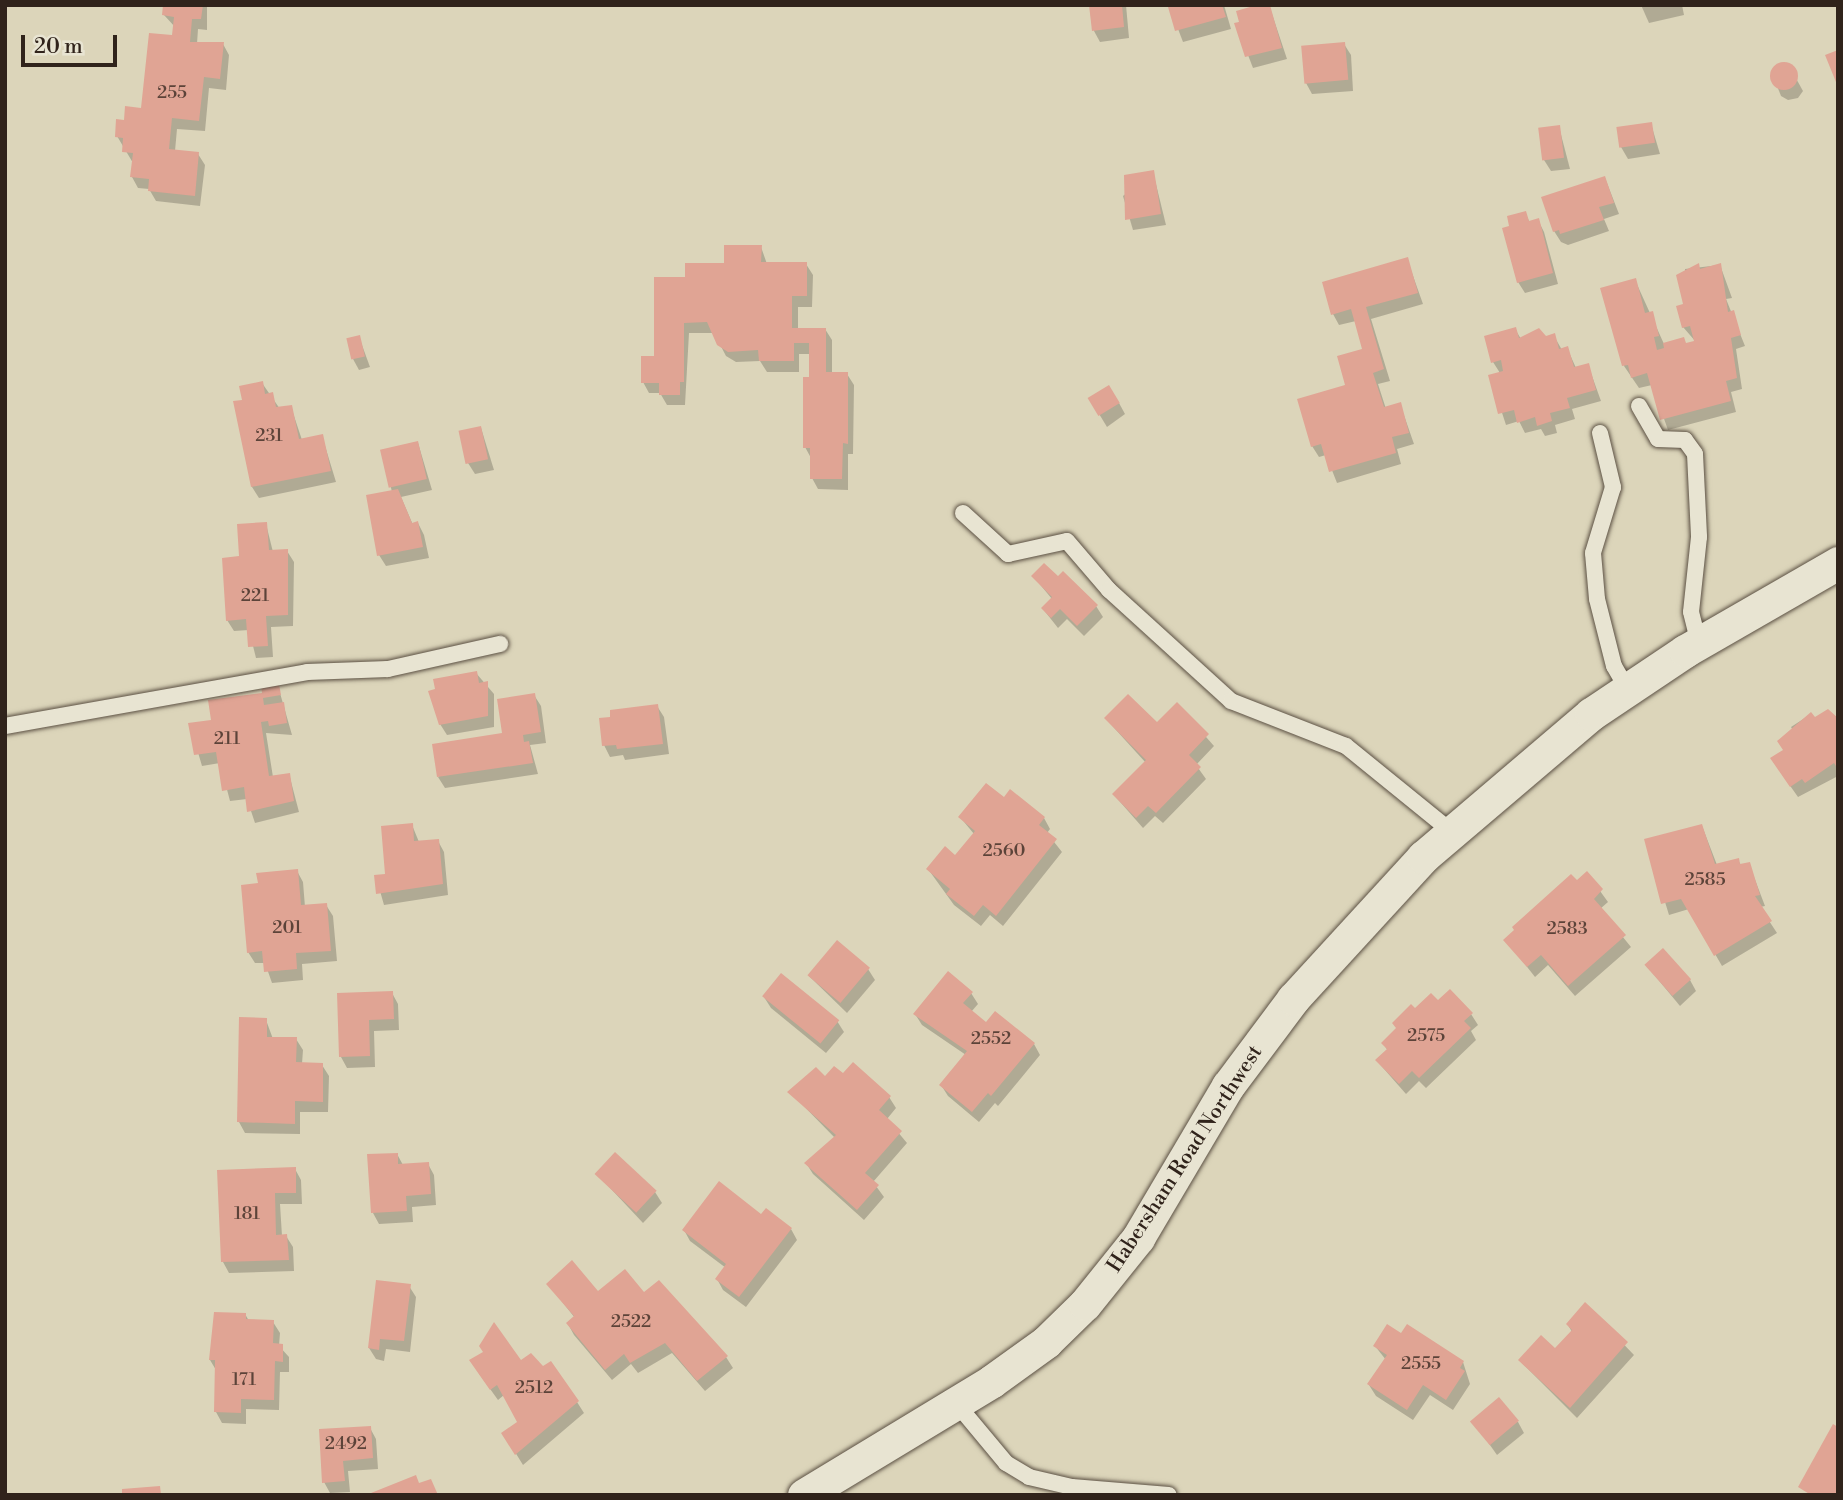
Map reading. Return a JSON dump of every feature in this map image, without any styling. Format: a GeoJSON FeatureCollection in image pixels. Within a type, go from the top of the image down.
{"type":"FeatureCollection","features":[{"type":"Feature","properties":{"kind":"street","name":"Habersham Road Northwest"},"geometry":{"type":"LineString","coordinates":[[804,1495],[956,1403],[1046,1342],[1085,1304],[1138,1238],[1228,1086],[1293,999],[1452,831],[1580,723],[1699,643],[1838,563]]}},
{"type":"Feature","properties":{"kind":"lane"},"geometry":{"type":"LineString","coordinates":[[1639,406],[1658,439],[1685,440],[1695,454],[1699,537],[1691,612],[1699,643]]}},
{"type":"Feature","properties":{"kind":"lane"},"geometry":{"type":"LineString","coordinates":[[1600,433],[1612,487],[1593,553],[1597,599],[1614,666],[1628,690]]}},
{"type":"Feature","properties":{"kind":"lane"},"geometry":{"type":"LineString","coordinates":[[963,513],[1008,554],[1067,541],[1109,590],[1231,701],[1346,746],[1452,831]]}},
{"type":"Feature","properties":{"kind":"lane"},"geometry":{"type":"LineString","coordinates":[[5,726],[307,672],[388,669],[500,644]]}},
{"type":"Feature","properties":{"kind":"lane"},"geometry":{"type":"LineString","coordinates":[[956,1403],[1006,1463],[1029,1477],[1072,1487],[1169,1495]]}},
{"type":"Feature","properties":{"kind":"building"},"geometry":{"type":"Polygon","coordinates":[[[163,5],[203,5],[201,19],[192,19],[190,42],[224,42],[220,79],[204,77],[199,121],[172,118],[169,149],[199,152],[195,196],[148,191],[149,179],[130,177],[133,153],[122,152],[123,138],[115,137],[116,119],[124,120],[125,106],[141,108],[149,33],[172,35],[174,17],[162,15],[163,5]]]}},
{"type":"Feature","properties":{"kind":"building"},"geometry":{"type":"Polygon","coordinates":[[[1089,5],[1122,5],[1124,27],[1092,31],[1089,5]]]}},
{"type":"Feature","properties":{"kind":"building"},"geometry":{"type":"Polygon","coordinates":[[[1222,5],[1226,17],[1175,31],[1168,7],[1222,5]]]}},
{"type":"Feature","properties":{"kind":"building"},"geometry":{"type":"Polygon","coordinates":[[[1257,5],[1270,5],[1282,48],[1245,57],[1234,23],[1239,22],[1236,11],[1257,5]]]}},
{"type":"Feature","properties":{"kind":"building"},"geometry":{"type":"Polygon","coordinates":[[[1345,42],[1348,80],[1304,84],[1301,46],[1345,42]]]}},
{"type":"Feature","properties":{"kind":"building"},"geometry":{"type":"Polygon","coordinates":[[[1838,50],[1838,87],[1825,55],[1838,50]]]}},
{"type":"Feature","properties":{"kind":"building"},"geometry":{"type":"Polygon","coordinates":[[[1784,62],[1794,66],[1798,76],[1794,86],[1784,90],[1774,86],[1770,76],[1774,66],[1784,62]]]}},
{"type":"Feature","properties":{"kind":"building"},"geometry":{"type":"Polygon","coordinates":[[[1652,122],[1655,143],[1619,148],[1616,127],[1652,122]]]}},
{"type":"Feature","properties":{"kind":"building"},"geometry":{"type":"Polygon","coordinates":[[[1560,125],[1564,158],[1542,160],[1538,128],[1560,125]]]}},
{"type":"Feature","properties":{"kind":"building"},"geometry":{"type":"Polygon","coordinates":[[[1154,170],[1161,214],[1125,220],[1124,175],[1154,170]]]}},
{"type":"Feature","properties":{"kind":"building"},"geometry":{"type":"Polygon","coordinates":[[[1605,176],[1614,203],[1599,207],[1604,220],[1560,234],[1559,230],[1553,232],[1541,197],[1605,176]]]}},
{"type":"Feature","properties":{"kind":"building"},"geometry":{"type":"Polygon","coordinates":[[[1526,211],[1529,221],[1539,218],[1553,273],[1517,283],[1502,228],[1509,226],[1507,216],[1526,211]]]}},
{"type":"Feature","properties":{"kind":"building"},"geometry":{"type":"Polygon","coordinates":[[[724,245],[762,245],[761,262],[807,262],[807,296],[792,296],[792,328],[826,328],[826,372],[848,372],[848,444],[843,443],[842,479],[810,479],[810,448],[803,448],[803,377],[809,377],[809,343],[794,343],[794,361],[759,361],[758,350],[728,352],[717,345],[707,322],[684,323],[684,382],[680,382],[680,395],[659,395],[659,383],[641,383],[641,356],[654,356],[654,277],[685,277],[685,263],[724,263],[724,245]]]}},
{"type":"Feature","properties":{"kind":"building"},"geometry":{"type":"Polygon","coordinates":[[[1408,257],[1418,293],[1366,307],[1384,369],[1373,373],[1384,407],[1401,402],[1409,433],[1392,437],[1396,453],[1329,472],[1321,444],[1311,447],[1297,399],[1345,385],[1337,356],[1362,349],[1351,309],[1331,315],[1322,282],[1408,257]]]}},
{"type":"Feature","properties":{"kind":"building"},"geometry":{"type":"Polygon","coordinates":[[[1699,263],[1700,269],[1721,263],[1728,312],[1734,310],[1741,335],[1731,338],[1737,378],[1726,381],[1731,401],[1660,420],[1647,373],[1631,378],[1628,365],[1622,366],[1600,288],[1636,278],[1645,313],[1653,311],[1659,336],[1654,337],[1657,350],[1664,348],[1663,343],[1684,337],[1686,343],[1694,341],[1690,326],[1682,328],[1676,306],[1683,304],[1676,275],[1699,263]]]}},
{"type":"Feature","properties":{"kind":"building"},"geometry":{"type":"Polygon","coordinates":[[[1516,327],[1519,338],[1539,328],[1546,336],[1555,333],[1559,349],[1568,346],[1574,367],[1589,363],[1596,390],[1567,398],[1570,408],[1550,413],[1552,421],[1537,426],[1535,417],[1517,423],[1514,410],[1498,414],[1488,375],[1503,371],[1501,360],[1491,363],[1484,336],[1516,327]]]}},
{"type":"Feature","properties":{"kind":"building"},"geometry":{"type":"Polygon","coordinates":[[[360,335],[365,356],[351,360],[346,338],[360,335]]]}},
{"type":"Feature","properties":{"kind":"building"},"geometry":{"type":"Polygon","coordinates":[[[263,381],[265,394],[273,392],[276,407],[292,405],[299,439],[323,434],[331,471],[251,487],[233,401],[242,400],[239,386],[263,381]]]}},
{"type":"Feature","properties":{"kind":"building"},"geometry":{"type":"Polygon","coordinates":[[[1109,385],[1120,403],[1098,416],[1088,398],[1109,385]]]}},
{"type":"Feature","properties":{"kind":"building"},"geometry":{"type":"Polygon","coordinates":[[[481,426],[488,459],[466,464],[459,431],[481,426]]]}},
{"type":"Feature","properties":{"kind":"building"},"geometry":{"type":"Polygon","coordinates":[[[418,441],[427,479],[389,488],[380,450],[418,441]]]}},
{"type":"Feature","properties":{"kind":"building"},"geometry":{"type":"Polygon","coordinates":[[[398,489],[412,523],[418,521],[423,547],[377,556],[366,495],[398,489]]]}},
{"type":"Feature","properties":{"kind":"building"},"geometry":{"type":"Polygon","coordinates":[[[267,522],[269,550],[288,549],[288,615],[266,616],[268,646],[248,647],[246,619],[226,621],[222,558],[239,556],[237,524],[267,522]]]}},
{"type":"Feature","properties":{"kind":"building"},"geometry":{"type":"Polygon","coordinates":[[[1044,563],[1058,576],[1063,571],[1098,605],[1077,626],[1060,609],[1051,618],[1041,608],[1052,597],[1031,576],[1044,563]]]}},
{"type":"Feature","properties":{"kind":"building"},"geometry":{"type":"Polygon","coordinates":[[[477,671],[479,683],[488,681],[488,716],[439,725],[428,691],[435,689],[433,679],[477,671]]]}},
{"type":"Feature","properties":{"kind":"building"},"geometry":{"type":"Polygon","coordinates":[[[279,684],[281,695],[263,698],[264,705],[284,702],[287,723],[269,726],[268,721],[261,722],[269,776],[290,773],[294,801],[247,812],[244,787],[222,791],[216,752],[194,755],[188,723],[211,720],[208,700],[262,693],[261,686],[279,684]]]}},
{"type":"Feature","properties":{"kind":"building"},"geometry":{"type":"Polygon","coordinates":[[[535,693],[541,732],[523,735],[524,742],[529,741],[533,763],[437,777],[432,744],[502,733],[497,699],[535,693]]]}},
{"type":"Feature","properties":{"kind":"building"},"geometry":{"type":"Polygon","coordinates":[[[1128,694],[1157,722],[1177,702],[1209,734],[1189,755],[1201,767],[1156,813],[1148,806],[1136,818],[1112,794],[1146,760],[1104,718],[1128,694]]]}},
{"type":"Feature","properties":{"kind":"building"},"geometry":{"type":"Polygon","coordinates":[[[658,704],[663,744],[617,749],[616,745],[602,746],[599,718],[610,717],[610,710],[658,704]]]}},
{"type":"Feature","properties":{"kind":"building"},"geometry":{"type":"Polygon","coordinates":[[[1828,709],[1838,718],[1838,769],[1834,763],[1805,783],[1802,779],[1790,787],[1770,758],[1783,750],[1777,741],[1811,712],[1815,717],[1828,709]]]}},
{"type":"Feature","properties":{"kind":"building"},"geometry":{"type":"Polygon","coordinates":[[[986,783],[1004,797],[1010,789],[1045,817],[1039,825],[1057,839],[996,916],[983,905],[974,916],[946,894],[950,889],[926,869],[945,846],[955,855],[975,831],[958,817],[986,783]]]}},
{"type":"Feature","properties":{"kind":"building"},"geometry":{"type":"Polygon","coordinates":[[[413,823],[414,841],[439,839],[443,884],[376,894],[374,875],[385,874],[381,826],[413,823]]]}},
{"type":"Feature","properties":{"kind":"building"},"geometry":{"type":"Polygon","coordinates":[[[1702,824],[1715,864],[1739,858],[1740,864],[1750,862],[1760,895],[1755,896],[1772,921],[1714,956],[1681,899],[1661,904],[1644,839],[1702,824]]]}},
{"type":"Feature","properties":{"kind":"building"},"geometry":{"type":"Polygon","coordinates":[[[298,869],[301,905],[327,903],[331,951],[296,953],[297,969],[264,972],[262,951],[247,953],[241,885],[258,883],[256,873],[298,869]]]}},
{"type":"Feature","properties":{"kind":"building"},"geometry":{"type":"Polygon","coordinates":[[[1587,871],[1603,889],[1594,899],[1626,935],[1568,986],[1541,955],[1527,967],[1503,940],[1514,930],[1512,927],[1571,874],[1577,880],[1587,871]]]}},
{"type":"Feature","properties":{"kind":"building"},"geometry":{"type":"Polygon","coordinates":[[[837,940],[870,968],[840,1003],[807,975],[837,940]]]}},
{"type":"Feature","properties":{"kind":"building"},"geometry":{"type":"Polygon","coordinates":[[[1663,948],[1691,979],[1673,996],[1644,965],[1663,948]]]}},
{"type":"Feature","properties":{"kind":"building"},"geometry":{"type":"Polygon","coordinates":[[[948,971],[973,992],[963,1003],[986,1022],[995,1011],[1035,1043],[991,1096],[988,1093],[972,1112],[939,1085],[967,1051],[913,1014],[948,971]]]}},
{"type":"Feature","properties":{"kind":"building"},"geometry":{"type":"Polygon","coordinates":[[[781,973],[839,1020],[820,1044],[762,996],[781,973]]]}},
{"type":"Feature","properties":{"kind":"building"},"geometry":{"type":"Polygon","coordinates":[[[1450,989],[1473,1013],[1464,1021],[1471,1028],[1419,1078],[1412,1071],[1399,1084],[1375,1060],[1387,1049],[1381,1043],[1396,1028],[1392,1023],[1411,1004],[1415,1008],[1431,993],[1438,1000],[1450,989]]]}},
{"type":"Feature","properties":{"kind":"building"},"geometry":{"type":"Polygon","coordinates":[[[393,991],[394,1019],[369,1020],[370,1056],[339,1057],[337,993],[393,991]]]}},
{"type":"Feature","properties":{"kind":"building"},"geometry":{"type":"Polygon","coordinates":[[[239,1017],[267,1018],[267,1037],[297,1037],[296,1062],[323,1063],[323,1102],[295,1101],[295,1124],[237,1122],[239,1017]]]}},
{"type":"Feature","properties":{"kind":"building"},"geometry":{"type":"Polygon","coordinates":[[[853,1062],[891,1096],[879,1110],[902,1131],[865,1173],[879,1185],[857,1210],[804,1163],[836,1135],[787,1092],[816,1067],[825,1076],[834,1066],[843,1073],[853,1062]]]}},
{"type":"Feature","properties":{"kind":"building"},"geometry":{"type":"Polygon","coordinates":[[[615,1152],[657,1191],[636,1213],[595,1174],[615,1152]]]}},
{"type":"Feature","properties":{"kind":"building"},"geometry":{"type":"Polygon","coordinates":[[[398,1153],[398,1164],[429,1162],[431,1194],[406,1196],[407,1211],[371,1213],[367,1154],[398,1153]]]}},
{"type":"Feature","properties":{"kind":"building"},"geometry":{"type":"Polygon","coordinates":[[[296,1167],[296,1193],[275,1193],[276,1235],[287,1234],[289,1260],[221,1262],[217,1170],[296,1167]]]}},
{"type":"Feature","properties":{"kind":"building"},"geometry":{"type":"Polygon","coordinates":[[[719,1181],[761,1214],[766,1208],[792,1228],[739,1297],[715,1279],[726,1264],[682,1230],[719,1181]]]}},
{"type":"Feature","properties":{"kind":"building"},"geometry":{"type":"Polygon","coordinates":[[[572,1260],[598,1291],[625,1269],[644,1292],[659,1280],[728,1356],[697,1381],[665,1343],[630,1363],[624,1354],[605,1370],[566,1323],[574,1316],[546,1284],[572,1260]]]}},
{"type":"Feature","properties":{"kind":"building"},"geometry":{"type":"Polygon","coordinates":[[[376,1280],[411,1284],[404,1341],[380,1339],[379,1350],[368,1348],[376,1280]]]}},
{"type":"Feature","properties":{"kind":"building"},"geometry":{"type":"Polygon","coordinates":[[[1585,1302],[1628,1342],[1570,1408],[1518,1360],[1541,1335],[1555,1348],[1572,1330],[1566,1324],[1585,1302]]]}},
{"type":"Feature","properties":{"kind":"building"},"geometry":{"type":"Polygon","coordinates":[[[214,1312],[246,1313],[246,1319],[274,1320],[273,1343],[283,1344],[283,1362],[275,1361],[274,1400],[241,1399],[241,1413],[214,1412],[215,1360],[209,1360],[214,1312]]]}},
{"type":"Feature","properties":{"kind":"building"},"geometry":{"type":"Polygon","coordinates":[[[494,1322],[521,1360],[531,1353],[543,1366],[551,1361],[579,1401],[515,1455],[501,1433],[517,1422],[497,1385],[490,1390],[469,1360],[483,1352],[479,1346],[494,1322]]]}},
{"type":"Feature","properties":{"kind":"building"},"geometry":{"type":"Polygon","coordinates":[[[1387,1324],[1401,1333],[1407,1324],[1464,1361],[1460,1368],[1465,1371],[1446,1400],[1423,1385],[1407,1410],[1367,1384],[1387,1355],[1373,1346],[1387,1324]]]}},
{"type":"Feature","properties":{"kind":"building"},"geometry":{"type":"Polygon","coordinates":[[[1499,1397],[1519,1421],[1490,1445],[1470,1421],[1499,1397]]]}},
{"type":"Feature","properties":{"kind":"building"},"geometry":{"type":"Polygon","coordinates":[[[1833,1424],[1838,1427],[1838,1495],[1811,1495],[1798,1487],[1833,1424]]]}},
{"type":"Feature","properties":{"kind":"building"},"geometry":{"type":"Polygon","coordinates":[[[371,1426],[373,1458],[343,1461],[345,1481],[322,1483],[319,1429],[371,1426]]]}},
{"type":"Feature","properties":{"kind":"building"},"geometry":{"type":"Polygon","coordinates":[[[416,1475],[419,1483],[431,1479],[438,1495],[366,1495],[416,1475]]]}},
{"type":"Feature","properties":{"kind":"building"},"geometry":{"type":"Polygon","coordinates":[[[160,1486],[161,1495],[122,1495],[122,1489],[160,1486]]]}}]}
